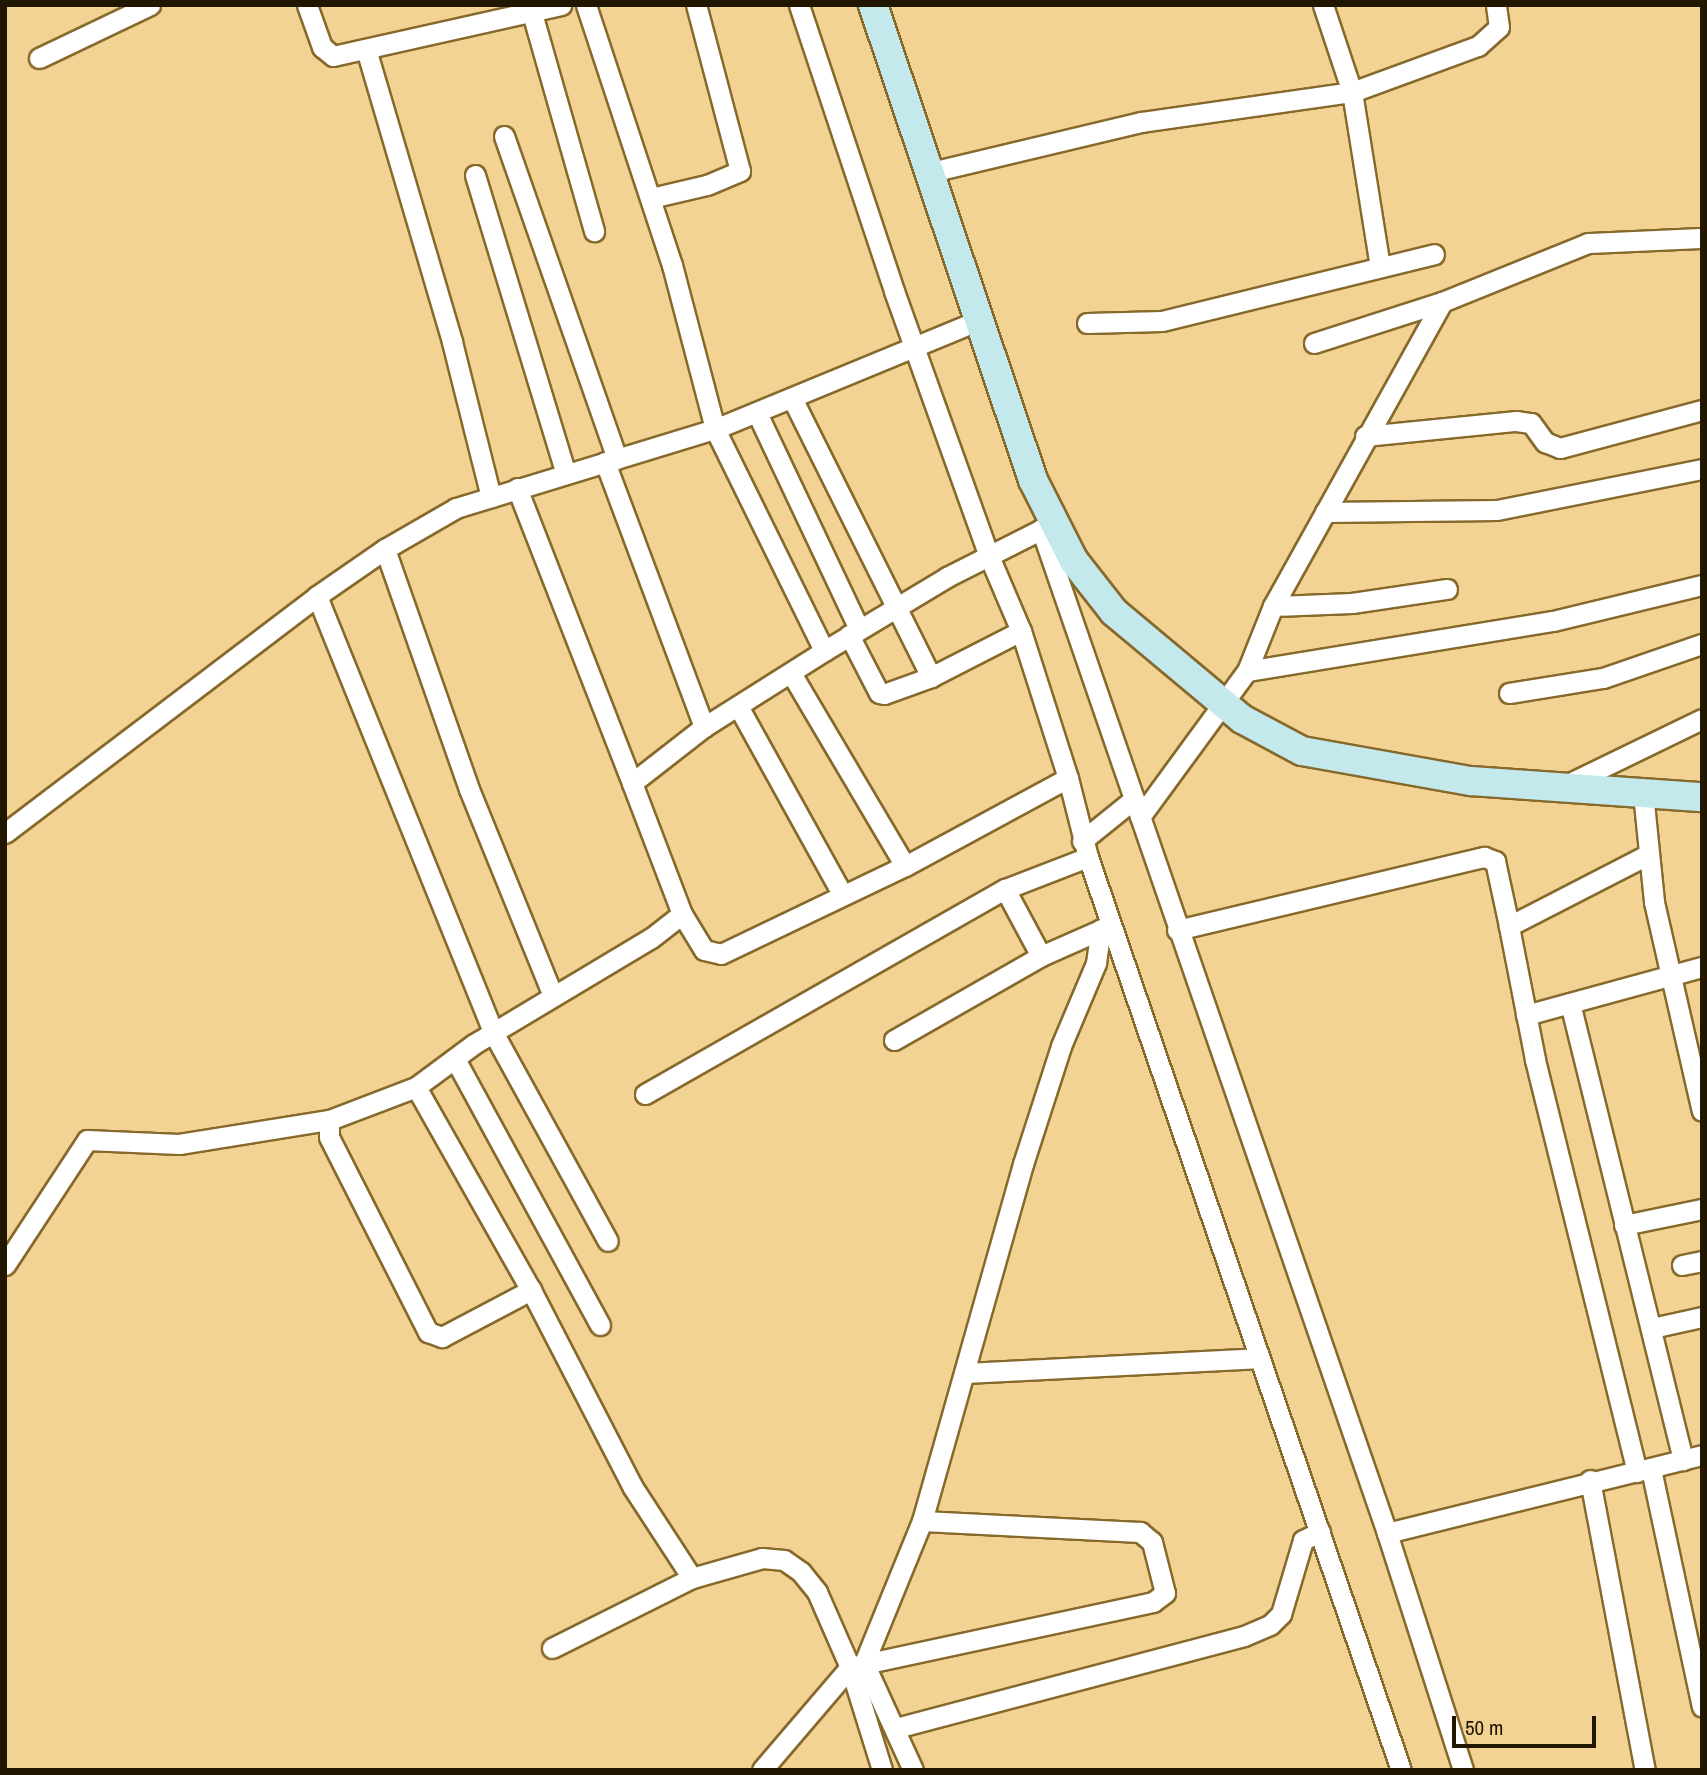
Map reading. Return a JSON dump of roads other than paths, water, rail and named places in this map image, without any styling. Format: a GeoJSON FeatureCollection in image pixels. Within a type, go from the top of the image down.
{"type":"FeatureCollection","features":[{"type":"Feature","properties":{"kind":"main road"},"geometry":{"type":"LineString","coordinates":[[873,5],[931,172],[977,321],[1047,526],[1100,597],[1242,719],[1302,751],[1471,781],[1702,797]]}},
{"type":"Feature","properties":{"kind":"street"},"geometry":{"type":"LineString","coordinates":[[39,58],[150,5]]}},
{"type":"Feature","properties":{"kind":"street"},"geometry":{"type":"LineString","coordinates":[[307,5],[328,54],[341,56],[561,5]]}},
{"type":"Feature","properties":{"kind":"street"},"geometry":{"type":"LineString","coordinates":[[586,5],[651,198],[715,429],[824,650]]}},
{"type":"Feature","properties":{"kind":"street"},"geometry":{"type":"LineString","coordinates":[[651,198],[707,185],[740,170],[696,5]]}},
{"type":"Feature","properties":{"kind":"street"},"geometry":{"type":"LineString","coordinates":[[799,5],[989,556],[1021,631],[1068,778],[1105,928],[1320,1532],[1401,1770]]}},
{"type":"Feature","properties":{"kind":"street"},"geometry":{"type":"LineString","coordinates":[[1323,5],[1352,92],[1380,266]]}},
{"type":"Feature","properties":{"kind":"street"},"geometry":{"type":"LineString","coordinates":[[931,172],[1141,122],[1352,92],[1478,46],[1499,27],[1496,5]]}},
{"type":"Feature","properties":{"kind":"street"},"geometry":{"type":"LineString","coordinates":[[532,13],[594,231]]}},
{"type":"Feature","properties":{"kind":"street"},"geometry":{"type":"LineString","coordinates":[[366,49],[448,329],[491,497]]}},
{"type":"Feature","properties":{"kind":"street"},"geometry":{"type":"LineString","coordinates":[[503,136],[704,727]]}},
{"type":"Feature","properties":{"kind":"street"},"geometry":{"type":"LineString","coordinates":[[475,174],[565,472]]}},
{"type":"Feature","properties":{"kind":"street"},"geometry":{"type":"LineString","coordinates":[[1314,343],[1442,302],[1588,243],[1702,238]]}},
{"type":"Feature","properties":{"kind":"street"},"geometry":{"type":"LineString","coordinates":[[1087,323],[1162,321],[1249,303],[1380,266],[1434,254]]}},
{"type":"Feature","properties":{"kind":"street"},"geometry":{"type":"LineString","coordinates":[[645,1094],[1005,889],[1085,849],[1137,808],[1247,671],[1273,606],[1365,436],[1442,302]]}},
{"type":"Feature","properties":{"kind":"street"},"geometry":{"type":"LineString","coordinates":[[5,833],[317,596],[432,519],[565,472],[715,429],[977,321]]}},
{"type":"Feature","properties":{"kind":"street"},"geometry":{"type":"LineString","coordinates":[[792,398],[932,677]]}},
{"type":"Feature","properties":{"kind":"street"},"geometry":{"type":"LineString","coordinates":[[1365,436],[1516,421],[1531,423],[1545,442],[1560,448],[1702,410]]}},
{"type":"Feature","properties":{"kind":"street"},"geometry":{"type":"LineString","coordinates":[[757,413],[879,693],[932,677],[1021,631]]}},
{"type":"Feature","properties":{"kind":"street"},"geometry":{"type":"LineString","coordinates":[[1325,512],[1497,510],[1702,469]]}},
{"type":"Feature","properties":{"kind":"street"},"geometry":{"type":"LineString","coordinates":[[517,488],[682,914],[704,950],[722,954],[905,866],[1068,778]]}},
{"type":"Feature","properties":{"kind":"street"},"geometry":{"type":"LineString","coordinates":[[632,783],[704,727],[824,650],[897,607],[1047,526],[1177,930],[1328,1354],[1463,1770]]}},
{"type":"Feature","properties":{"kind":"street"},"geometry":{"type":"LineString","coordinates":[[385,549],[469,789],[553,996]]}},
{"type":"Feature","properties":{"kind":"street"},"geometry":{"type":"LineString","coordinates":[[1247,671],[1553,621],[1702,585]]}},
{"type":"Feature","properties":{"kind":"street"},"geometry":{"type":"LineString","coordinates":[[1273,606],[1352,603],[1447,589]]}},
{"type":"Feature","properties":{"kind":"street"},"geometry":{"type":"LineString","coordinates":[[317,596],[494,1034],[608,1241]]}},
{"type":"Feature","properties":{"kind":"street"},"geometry":{"type":"LineString","coordinates":[[1509,692],[1603,678],[1702,644]]}},
{"type":"Feature","properties":{"kind":"street"},"geometry":{"type":"LineString","coordinates":[[790,673],[905,866]]}},
{"type":"Feature","properties":{"kind":"street"},"geometry":{"type":"LineString","coordinates":[[738,706],[842,894]]}},
{"type":"Feature","properties":{"kind":"street"},"geometry":{"type":"LineString","coordinates":[[1562,787],[1702,719]]}},
{"type":"Feature","properties":{"kind":"street"},"geometry":{"type":"LineString","coordinates":[[1643,793],[1647,855],[1670,976],[1695,1058],[1702,1111]]}},
{"type":"Feature","properties":{"kind":"street"},"geometry":{"type":"LineString","coordinates":[[1509,926],[1647,855]]}},
{"type":"Feature","properties":{"kind":"street"},"geometry":{"type":"LineString","coordinates":[[1177,930],[1485,857],[1495,861],[1526,1015],[1644,1470],[1702,1707]]}},
{"type":"Feature","properties":{"kind":"street"},"geometry":{"type":"LineString","coordinates":[[1005,889],[1041,956]]}},
{"type":"Feature","properties":{"kind":"street"},"geometry":{"type":"LineString","coordinates":[[5,1265],[87,1140],[179,1144],[329,1121],[416,1087],[553,996],[651,938],[682,914]]}},
{"type":"Feature","properties":{"kind":"street"},"geometry":{"type":"LineString","coordinates":[[894,1040],[1041,956],[1105,928]]}},
{"type":"Feature","properties":{"kind":"street"},"geometry":{"type":"LineString","coordinates":[[762,1770],[857,1665],[922,1521],[1023,1164],[1061,1046],[1096,963],[1105,928]]}},
{"type":"Feature","properties":{"kind":"street"},"geometry":{"type":"LineString","coordinates":[[1526,1015],[1702,967]]}},
{"type":"Feature","properties":{"kind":"street"},"geometry":{"type":"LineString","coordinates":[[1387,1533],[1590,1480],[1644,1470],[1692,1457],[1652,1328],[1624,1225],[1570,1003]]}},
{"type":"Feature","properties":{"kind":"street"},"geometry":{"type":"LineString","coordinates":[[455,1059],[600,1325]]}},
{"type":"Feature","properties":{"kind":"street"},"geometry":{"type":"LineString","coordinates":[[416,1087],[531,1290],[632,1486],[692,1578]]}},
{"type":"Feature","properties":{"kind":"street"},"geometry":{"type":"LineString","coordinates":[[329,1121],[331,1147],[432,1337],[442,1337],[531,1290]]}},
{"type":"Feature","properties":{"kind":"street"},"geometry":{"type":"LineString","coordinates":[[1624,1225],[1702,1209]]}},
{"type":"Feature","properties":{"kind":"street"},"geometry":{"type":"LineString","coordinates":[[1682,1265],[1702,1261]]}},
{"type":"Feature","properties":{"kind":"street"},"geometry":{"type":"LineString","coordinates":[[1652,1328],[1702,1317]]}},
{"type":"Feature","properties":{"kind":"street"},"geometry":{"type":"LineString","coordinates":[[965,1373],[1258,1357]]}},
{"type":"Feature","properties":{"kind":"street"},"geometry":{"type":"LineString","coordinates":[[1590,1480],[1645,1770]]}},
{"type":"Feature","properties":{"kind":"street"},"geometry":{"type":"LineString","coordinates":[[857,1665],[1153,1602],[1165,1593],[1152,1542],[1140,1532],[922,1521]]}},
{"type":"Feature","properties":{"kind":"street"},"geometry":{"type":"LineString","coordinates":[[896,1728],[1244,1636],[1270,1625],[1281,1614],[1303,1540],[1320,1532]]}},
{"type":"Feature","properties":{"kind":"street"},"geometry":{"type":"LineString","coordinates":[[552,1648],[692,1578],[762,1558],[784,1560],[801,1572],[817,1592],[896,1728],[913,1770]]}},
{"type":"Feature","properties":{"kind":"street"},"geometry":{"type":"LineString","coordinates":[[857,1665],[882,1770]]}}]}
